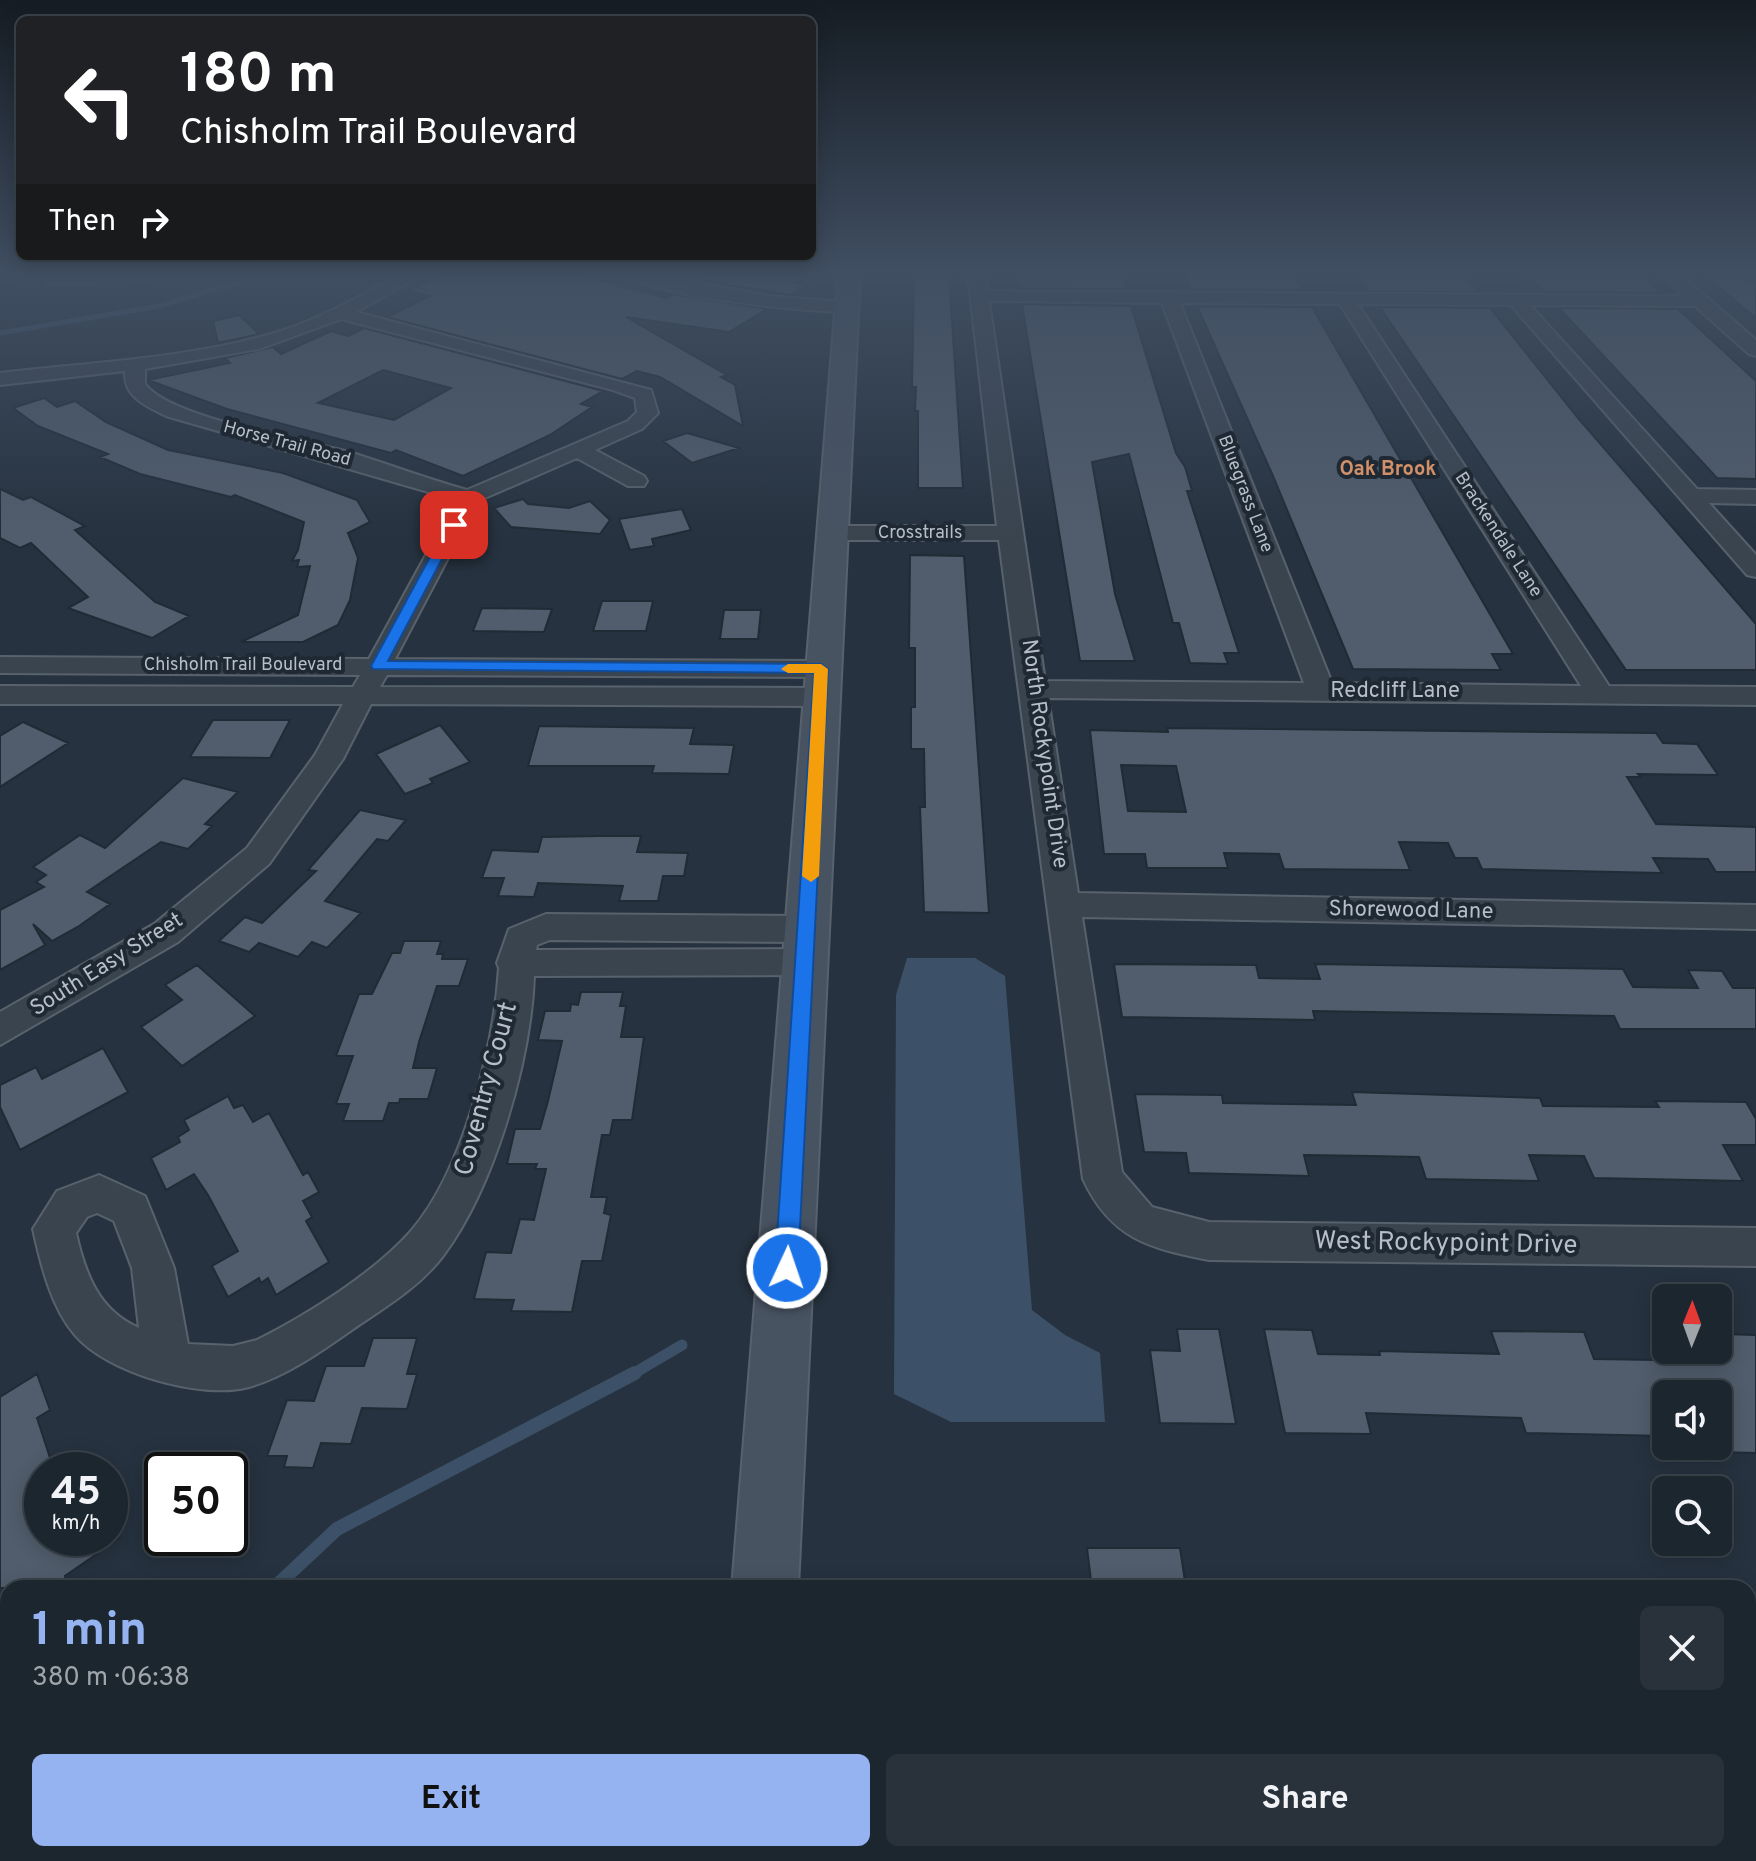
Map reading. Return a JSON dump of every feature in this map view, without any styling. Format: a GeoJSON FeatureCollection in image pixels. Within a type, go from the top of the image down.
{"type":"FeatureCollection","features":[{"type":"Feature","properties":{"kind":"main road"},"geometry":{"type":"LineString","coordinates":[[766,1580],[807,945],[820,683],[843,362]]}},
{"type":"Feature","properties":{"kind":"street"},"geometry":{"type":"LineString","coordinates":[[0,379],[137,362]]}},
{"type":"Feature","properties":{"kind":"street","name":"Horse Trail Road"},"geometry":{"type":"LineString","coordinates":[[137,362],[134,379],[139,391],[153,402],[246,434],[340,457],[469,497]]}},
{"type":"Feature","properties":{"kind":"street"},"geometry":{"type":"LineString","coordinates":[[469,497],[635,425],[648,413],[644,394],[523,362]]}},
{"type":"Feature","properties":{"kind":"street","name":"North Rockypoint Drive"},"geometry":{"type":"LineString","coordinates":[[988,362],[1066,905],[1093,1130],[1103,1179],[1138,1221]]}},
{"type":"Feature","properties":{"kind":"street","name":"Bluegrass Lane"},"geometry":{"type":"LineString","coordinates":[[1194,362],[1321,691]]}},
{"type":"Feature","properties":{"kind":"street","name":"Brackendale Lane"},"geometry":{"type":"LineString","coordinates":[[1386,362],[1599,692]]}},
{"type":"Feature","properties":{"kind":"street"},"geometry":{"type":"LineString","coordinates":[[1572,362],[1756,570]]}},
{"type":"Feature","properties":{"kind":"street"},"geometry":{"type":"LineString","coordinates":[[579,450],[636,481]]}},
{"type":"Feature","properties":{"kind":"street"},"geometry":{"type":"LineString","coordinates":[[1693,496],[1756,497]]}},
{"type":"Feature","properties":{"kind":"street","name":"South Easy Street"},"geometry":{"type":"LineString","coordinates":[[0,1030],[166,933],[258,856],[328,759],[469,497]]}},
{"type":"Feature","properties":{"kind":"street","name":"Crosstrails"},"geometry":{"type":"LineString","coordinates":[[831,521],[1009,522]]}},
{"type":"Feature","properties":{"kind":"street","name":"Chisholm Trail Boulevard"},"geometry":{"type":"LineString","coordinates":[[0,665],[378,666],[820,683]]}},
{"type":"Feature","properties":{"kind":"street","name":"Chisholm Trail Boulevard"},"geometry":{"type":"LineString","coordinates":[[0,695],[362,696],[820,683]]}},
{"type":"Feature","properties":{"kind":"street","name":"Redcliff Lane"},"geometry":{"type":"LineString","coordinates":[[1035,689],[1599,692],[1756,696]]}},
{"type":"Feature","properties":{"kind":"street","name":"Shorewood Lane"},"geometry":{"type":"LineString","coordinates":[[1066,905],[1756,917]]}},
{"type":"Feature","properties":{"kind":"street","name":"Coventry Court"},"geometry":{"type":"LineString","coordinates":[[171,1362],[204,1372],[257,1364],[310,1333],[408,1264],[440,1225],[467,1177],[513,1012],[514,963],[807,945]]}},
{"type":"Feature","properties":{"kind":"street","name":"West Rockypoint Drive"},"geometry":{"type":"LineString","coordinates":[[1138,1221],[1170,1233],[1209,1241],[1756,1247]]}},
{"type":"Feature","properties":{"kind":"water"},"geometry":{"type":"Polygon","coordinates":[[[907,958],[975,958],[1005,976],[1032,1310],[1065,1335],[1100,1353],[1105,1422],[951,1422],[894,1394],[896,995],[907,958]]]}},
{"type":"Feature","properties":{"kind":"building"},"geometry":{"type":"Polygon","coordinates":[[[492,362],[603,391],[581,404],[592,407],[550,435],[463,476],[396,450],[391,453],[227,409],[148,380],[230,363],[492,362]],[[383,370],[318,403],[394,420],[451,388],[383,370]]]}},
{"type":"Feature","properties":{"kind":"building"},"geometry":{"type":"Polygon","coordinates":[[[557,362],[704,362],[727,375],[721,377],[735,385],[743,426],[660,377],[637,371],[622,379],[557,362]]]}},
{"type":"Feature","properties":{"kind":"building"},"geometry":{"type":"Polygon","coordinates":[[[912,362],[955,362],[963,488],[918,488],[918,411],[915,411],[916,387],[912,387],[912,362]]]}},
{"type":"Feature","properties":{"kind":"building"},"geometry":{"type":"Polygon","coordinates":[[[1031,362],[1148,362],[1176,453],[1185,467],[1192,491],[1187,491],[1239,653],[1224,653],[1228,664],[1190,663],[1179,623],[1173,623],[1129,454],[1092,462],[1115,594],[1135,661],[1080,661],[1031,362]]]}},
{"type":"Feature","properties":{"kind":"building"},"geometry":{"type":"Polygon","coordinates":[[[1222,362],[1344,362],[1513,654],[1492,654],[1501,670],[1353,669],[1222,362]]]}},
{"type":"Feature","properties":{"kind":"building"},"geometry":{"type":"Polygon","coordinates":[[[1417,362],[1533,362],[1756,624],[1756,670],[1626,670],[1417,362]]]}},
{"type":"Feature","properties":{"kind":"building"},"geometry":{"type":"Polygon","coordinates":[[[1609,362],[1735,362],[1756,381],[1756,479],[1717,478],[1609,362]]]}},
{"type":"Feature","properties":{"kind":"building"},"geometry":{"type":"Polygon","coordinates":[[[44,398],[57,407],[75,401],[106,422],[168,450],[283,473],[357,500],[370,522],[348,533],[358,558],[350,600],[338,625],[303,642],[241,642],[298,615],[310,566],[297,567],[299,560],[292,561],[298,550],[304,522],[235,495],[231,497],[140,474],[100,457],[108,454],[38,426],[13,408],[44,398]]]}},
{"type":"Feature","properties":{"kind":"building"},"geometry":{"type":"Polygon","coordinates":[[[687,433],[739,448],[692,463],[663,441],[687,433]]]}},
{"type":"Feature","properties":{"kind":"building"},"geometry":{"type":"Polygon","coordinates":[[[0,489],[23,500],[31,497],[85,526],[75,530],[155,602],[189,616],[152,638],[68,608],[88,597],[31,543],[20,548],[0,538],[0,489]]]}},
{"type":"Feature","properties":{"kind":"building"},"geometry":{"type":"Polygon","coordinates":[[[523,499],[528,504],[569,508],[590,501],[610,520],[600,534],[511,527],[494,508],[523,499]]]}},
{"type":"Feature","properties":{"kind":"building"},"geometry":{"type":"Polygon","coordinates":[[[682,509],[691,530],[652,539],[654,546],[630,550],[619,519],[682,509]]]}},
{"type":"Feature","properties":{"kind":"building"},"geometry":{"type":"Polygon","coordinates":[[[910,555],[964,556],[989,913],[924,912],[920,807],[925,807],[924,749],[911,749],[915,648],[909,648],[910,555]]]}},
{"type":"Feature","properties":{"kind":"building"},"geometry":{"type":"Polygon","coordinates":[[[602,601],[653,601],[646,631],[593,631],[602,601]]]}},
{"type":"Feature","properties":{"kind":"building"},"geometry":{"type":"Polygon","coordinates":[[[482,608],[552,609],[544,632],[473,631],[482,608]]]}},
{"type":"Feature","properties":{"kind":"building"},"geometry":{"type":"Polygon","coordinates":[[[724,610],[761,610],[758,639],[720,639],[724,610]]]}},
{"type":"Feature","properties":{"kind":"building"},"geometry":{"type":"Polygon","coordinates":[[[213,720],[290,720],[270,758],[190,757],[213,720]]]}},
{"type":"Feature","properties":{"kind":"building"},"geometry":{"type":"Polygon","coordinates":[[[23,722],[68,743],[0,787],[0,736],[23,722]]]}},
{"type":"Feature","properties":{"kind":"building"},"geometry":{"type":"Polygon","coordinates":[[[440,725],[470,762],[430,779],[433,783],[405,794],[376,754],[440,725]]]}},
{"type":"Feature","properties":{"kind":"building"},"geometry":{"type":"Polygon","coordinates":[[[539,726],[694,728],[690,744],[734,745],[729,774],[652,773],[654,766],[528,766],[539,726]]]}},
{"type":"Feature","properties":{"kind":"building"},"geometry":{"type":"Polygon","coordinates":[[[1167,728],[1656,733],[1663,743],[1697,744],[1718,775],[1638,774],[1641,777],[1627,777],[1656,824],[1756,827],[1756,872],[1716,872],[1708,859],[1653,858],[1662,873],[1482,869],[1477,858],[1455,858],[1448,843],[1399,842],[1410,870],[1284,869],[1279,854],[1224,853],[1228,868],[1147,868],[1145,854],[1104,854],[1090,730],[1168,732],[1167,728]],[[1121,765],[1128,811],[1186,812],[1176,766],[1121,765]]]}},
{"type":"Feature","properties":{"kind":"building"},"geometry":{"type":"Polygon","coordinates":[[[183,778],[238,792],[205,824],[212,826],[188,849],[161,842],[87,892],[110,904],[79,926],[52,941],[33,924],[45,945],[0,970],[0,910],[44,887],[36,882],[46,875],[33,867],[80,835],[105,848],[183,778]]]}},
{"type":"Feature","properties":{"kind":"building"},"geometry":{"type":"Polygon","coordinates":[[[360,810],[406,820],[388,841],[377,839],[325,901],[361,913],[327,948],[312,942],[298,957],[259,943],[249,952],[219,941],[245,917],[262,923],[316,871],[308,870],[360,810]]]}},
{"type":"Feature","properties":{"kind":"building"},"geometry":{"type":"Polygon","coordinates":[[[641,836],[637,852],[688,853],[684,876],[663,876],[658,901],[619,901],[623,886],[538,883],[534,897],[498,896],[504,878],[482,878],[492,850],[538,852],[542,837],[641,836]]]}},
{"type":"Feature","properties":{"kind":"building"},"geometry":{"type":"Polygon","coordinates":[[[404,941],[441,941],[437,954],[443,954],[442,959],[468,959],[459,986],[437,986],[419,1042],[413,1068],[437,1068],[428,1099],[400,1099],[399,1103],[389,1103],[383,1121],[343,1121],[349,1104],[336,1104],[353,1056],[336,1056],[359,994],[372,994],[392,953],[400,953],[404,941]]]}},
{"type":"Feature","properties":{"kind":"building"},"geometry":{"type":"Polygon","coordinates":[[[1114,964],[1256,965],[1259,978],[1320,979],[1315,964],[1623,969],[1633,987],[1698,988],[1688,970],[1722,971],[1733,988],[1756,988],[1756,1029],[1620,1029],[1614,1016],[1313,1011],[1315,1020],[1122,1017],[1114,964]]]}},
{"type":"Feature","properties":{"kind":"building"},"geometry":{"type":"Polygon","coordinates":[[[197,965],[255,1016],[182,1066],[141,1027],[182,1000],[165,985],[197,965]]]}},
{"type":"Feature","properties":{"kind":"building"},"geometry":{"type":"Polygon","coordinates":[[[581,992],[623,992],[620,1006],[626,1006],[621,1037],[644,1037],[632,1120],[613,1120],[610,1135],[602,1135],[591,1197],[607,1197],[604,1213],[611,1215],[602,1261],[582,1261],[572,1312],[511,1311],[514,1300],[474,1299],[486,1252],[511,1253],[520,1219],[534,1220],[546,1169],[535,1169],[537,1164],[507,1164],[515,1129],[540,1129],[548,1101],[562,1041],[538,1040],[545,1011],[570,1011],[571,1004],[578,1005],[581,992]]]}},
{"type":"Feature","properties":{"kind":"building"},"geometry":{"type":"Polygon","coordinates":[[[103,1048],[128,1092],[20,1150],[0,1107],[0,1085],[36,1067],[42,1079],[103,1048]]]}},
{"type":"Feature","properties":{"kind":"building"},"geometry":{"type":"Polygon","coordinates":[[[1352,1092],[1540,1098],[1543,1106],[1659,1107],[1655,1101],[1746,1102],[1756,1119],[1756,1145],[1723,1145],[1743,1181],[1594,1178],[1584,1156],[1529,1155],[1539,1181],[1426,1179],[1419,1157],[1304,1155],[1309,1176],[1189,1173],[1186,1153],[1144,1152],[1135,1094],[1222,1095],[1223,1103],[1356,1105],[1352,1092]]]}},
{"type":"Feature","properties":{"kind":"building"},"geometry":{"type":"Polygon","coordinates":[[[228,1096],[234,1108],[243,1105],[253,1122],[269,1113],[303,1175],[308,1172],[319,1192],[303,1201],[312,1217],[306,1221],[329,1262],[276,1295],[268,1278],[261,1283],[259,1278],[228,1297],[212,1266],[238,1251],[208,1195],[194,1174],[166,1190],[151,1158],[180,1142],[178,1137],[189,1130],[184,1120],[228,1096]]]}},
{"type":"Feature","properties":{"kind":"building"},"geometry":{"type":"Polygon","coordinates":[[[1177,1329],[1219,1329],[1236,1424],[1160,1423],[1150,1350],[1180,1351],[1177,1329]]]}},
{"type":"Feature","properties":{"kind":"building"},"geometry":{"type":"Polygon","coordinates":[[[1264,1329],[1312,1330],[1318,1354],[1380,1355],[1379,1351],[1499,1354],[1491,1331],[1584,1332],[1594,1359],[1652,1360],[1652,1364],[1732,1364],[1732,1334],[1756,1335],[1756,1453],[1732,1452],[1732,1380],[1652,1380],[1652,1436],[1526,1433],[1521,1418],[1366,1413],[1371,1434],[1285,1433],[1264,1329]]]}},
{"type":"Feature","properties":{"kind":"building"},"geometry":{"type":"Polygon","coordinates":[[[373,1338],[417,1338],[407,1374],[417,1374],[407,1409],[362,1408],[351,1444],[321,1443],[313,1468],[284,1467],[287,1456],[267,1456],[287,1400],[314,1401],[326,1366],[364,1366],[373,1338]]]}},
{"type":"Feature","properties":{"kind":"building"},"geometry":{"type":"Polygon","coordinates":[[[37,1374],[50,1410],[37,1418],[48,1452],[24,1452],[24,1556],[94,1556],[65,1576],[66,1580],[0,1580],[0,1397],[37,1374]]]}},
{"type":"Feature","properties":{"kind":"building"},"geometry":{"type":"Polygon","coordinates":[[[1087,1548],[1180,1548],[1185,1580],[1091,1580],[1087,1548]]]}},
{"type":"Feature","properties":{"kind":"waterway"},"geometry":{"type":"LineString","coordinates":[[631,1375],[682,1345]]}},
{"type":"Feature","properties":{"kind":"waterway"},"geometry":{"type":"LineString","coordinates":[[283,1580],[337,1529],[635,1373]]}},
{"type":"Feature","properties":{"kind":"slow traffic"},"geometry":{"type":"LineString","coordinates":[[788,669],[821,669],[811,876]]}},
{"type":"Feature","properties":{"kind":"district","name":"Oak Brook"},"geometry":{"type":"Point","coordinates":[1388,470]}},
{"type":"Feature","properties":{"kind":"route"},"geometry":{"type":"LineString","coordinates":[[454,525],[378,666],[821,669],[787,1268]]}}]}
